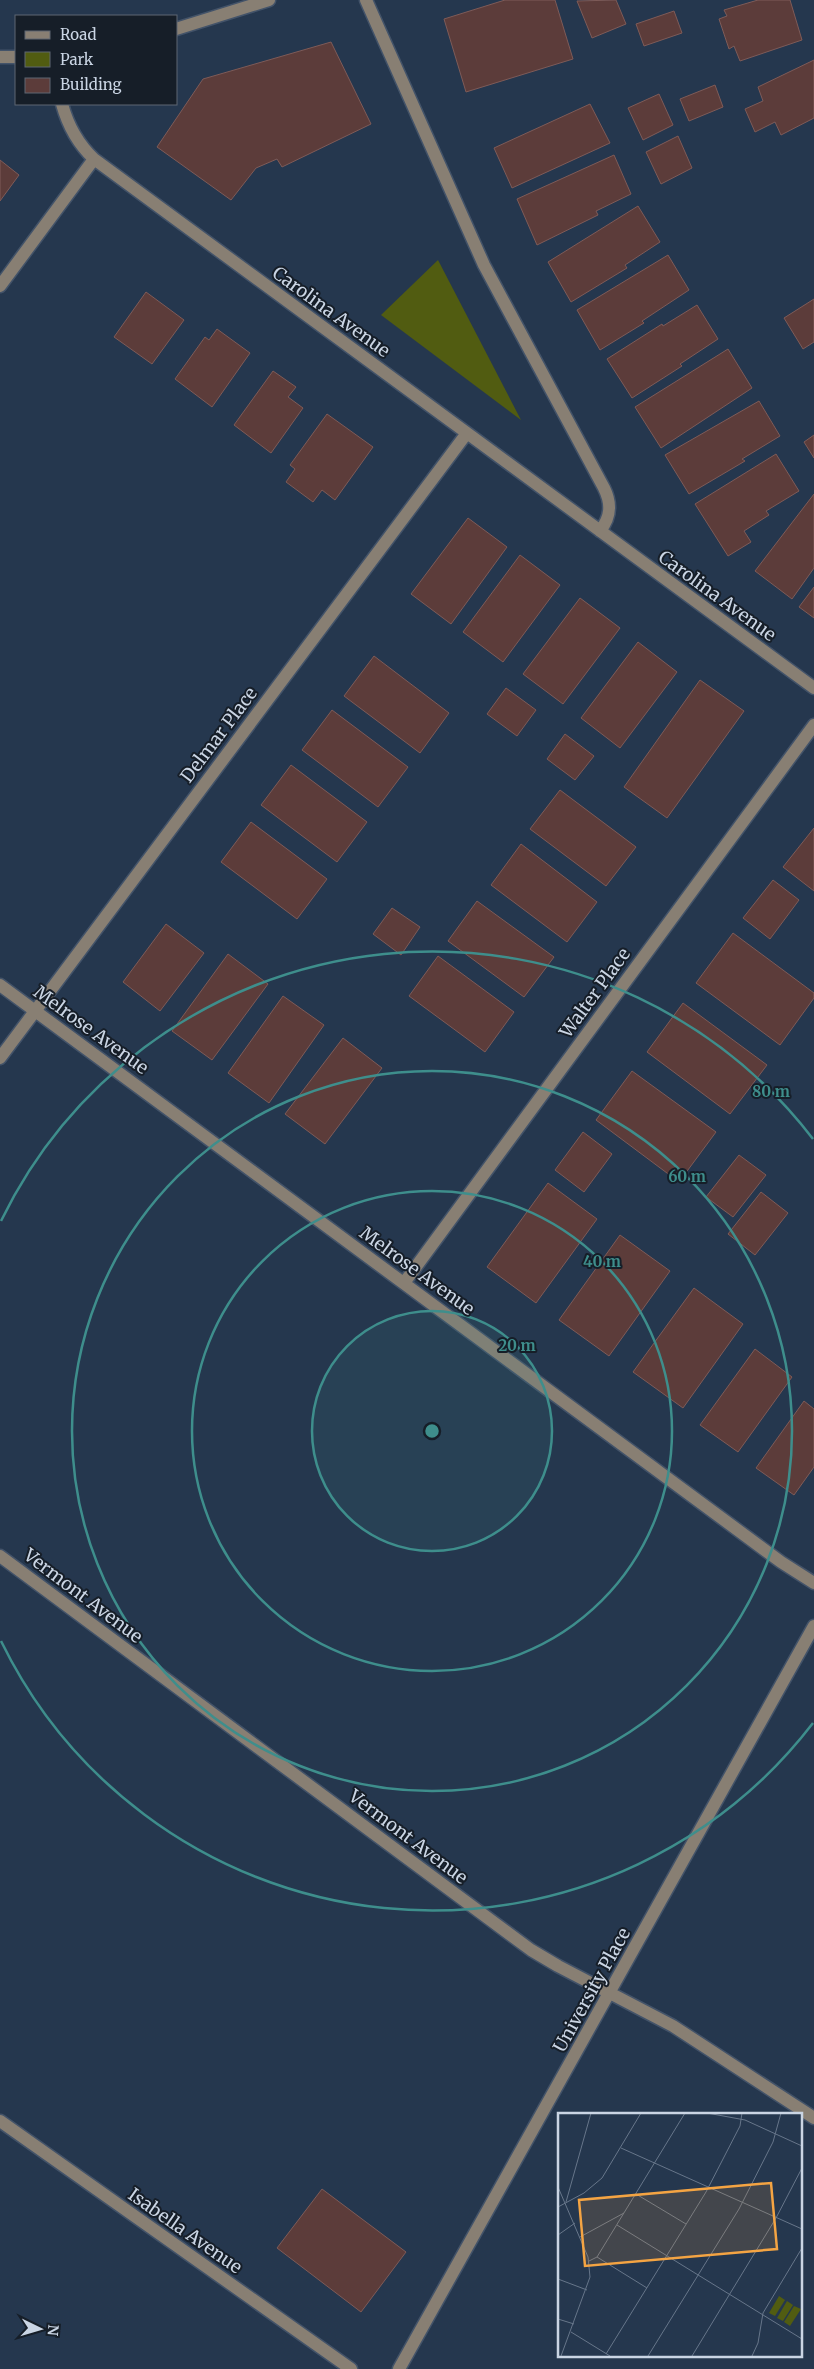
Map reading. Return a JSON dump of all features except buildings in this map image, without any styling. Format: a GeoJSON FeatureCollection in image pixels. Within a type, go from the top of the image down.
{"type":"FeatureCollection","features":[{"type":"Feature","properties":{"kind":"street"},"geometry":{"type":"LineString","coordinates":[[178,28],[269,0]]}},
{"type":"Feature","properties":{"kind":"street"},"geometry":{"type":"LineString","coordinates":[[366,0],[484,265],[609,499],[610,511],[607,522],[600,531]]}},
{"type":"Feature","properties":{"kind":"street"},"geometry":{"type":"LineString","coordinates":[[0,57],[15,57]]}},
{"type":"Feature","properties":{"kind":"street","name":"Carolina Avenue"},"geometry":{"type":"LineString","coordinates":[[62,105],[73,133],[81,147],[94,160],[814,688]]}},
{"type":"Feature","properties":{"kind":"street"},"geometry":{"type":"LineString","coordinates":[[0,286],[94,160]]}},
{"type":"Feature","properties":{"kind":"street","name":"Delmar Place"},"geometry":{"type":"LineString","coordinates":[[0,1058],[466,433]]}},
{"type":"Feature","properties":{"kind":"street","name":"Walter Place"},"geometry":{"type":"LineString","coordinates":[[404,1283],[814,725]]}},
{"type":"Feature","properties":{"kind":"street","name":"Melrose Avenue"},"geometry":{"type":"LineString","coordinates":[[0,985],[773,1556],[814,1583]]}},
{"type":"Feature","properties":{"kind":"street","name":"Vermont Avenue"},"geometry":{"type":"LineString","coordinates":[[0,1556],[531,1950],[610,1994],[673,2026],[814,2118]]}},
{"type":"Feature","properties":{"kind":"street","name":"University Place"},"geometry":{"type":"LineString","coordinates":[[399,2369],[814,1626]]}},
{"type":"Feature","properties":{"kind":"street","name":"Isabella Avenue"},"geometry":{"type":"LineString","coordinates":[[0,2121],[351,2369]]}},
{"type":"Feature","properties":{"kind":"green space"},"geometry":{"type":"Polygon","coordinates":[[[438,260],[521,420],[381,315],[438,260]]]}}]}
